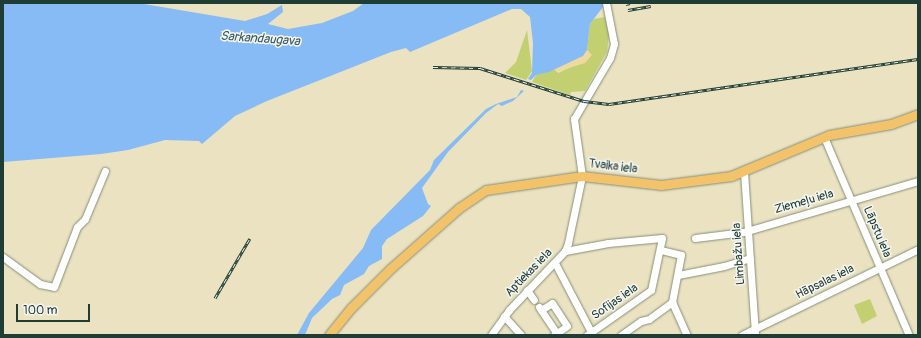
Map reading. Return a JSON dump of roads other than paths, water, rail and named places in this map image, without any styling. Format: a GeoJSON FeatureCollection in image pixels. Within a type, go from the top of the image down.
{"type":"FeatureCollection","features":[{"type":"Feature","properties":{"kind":"main road","name":"Tvaika iela"},"geometry":{"type":"LineString","coordinates":[[329,335],[351,308],[390,268],[482,192],[582,176],[661,185],[744,172],[824,137],[891,124],[918,114]]}},
{"type":"Feature","properties":{"kind":"street","name":"Aptiekas iela"},"geometry":{"type":"LineString","coordinates":[[492,335],[504,316],[527,290],[565,252],[571,234],[582,176],[574,119],[612,50],[614,35],[606,3]]}},
{"type":"Feature","properties":{"kind":"street","name":"Lāpstu iela"},"geometry":{"type":"LineString","coordinates":[[824,137],[909,335]]}},
{"type":"Feature","properties":{"kind":"street"},"geometry":{"type":"LineString","coordinates":[[3,257],[40,284],[54,286],[77,227],[85,219],[105,171]]}},
{"type":"Feature","properties":{"kind":"street","name":"Limbažu iela"},"geometry":{"type":"LineString","coordinates":[[744,172],[755,332]]}},
{"type":"Feature","properties":{"kind":"street","name":"Ziemeļu iela"},"geometry":{"type":"LineString","coordinates":[[695,238],[744,232],[748,229],[918,180]]}},
{"type":"Feature","properties":{"kind":"street","name":"Sofijas iela"},"geometry":{"type":"LineString","coordinates":[[565,252],[608,243],[662,238],[661,250],[651,290],[589,334]]}},
{"type":"Feature","properties":{"kind":"street","name":"Hāpsalas iela"},"geometry":{"type":"LineString","coordinates":[[742,335],[755,332],[880,267],[918,249]]}},
{"type":"Feature","properties":{"kind":"street"},"geometry":{"type":"LineString","coordinates":[[661,250],[681,254],[672,302],[687,335]]}},
{"type":"Feature","properties":{"kind":"street"},"geometry":{"type":"LineString","coordinates":[[678,274],[724,266],[750,258]]}},
{"type":"Feature","properties":{"kind":"street"},"geometry":{"type":"LineString","coordinates":[[555,263],[589,334]]}},
{"type":"Feature","properties":{"kind":"street"},"geometry":{"type":"LineString","coordinates":[[527,290],[534,300]]}},
{"type":"Feature","properties":{"kind":"street"},"geometry":{"type":"LineString","coordinates":[[621,335],[641,321],[649,319],[672,302]]}},
{"type":"Feature","properties":{"kind":"street"},"geometry":{"type":"LineString","coordinates":[[552,303],[567,326],[556,334],[540,309],[552,303]]}},
{"type":"Feature","properties":{"kind":"street"},"geometry":{"type":"LineString","coordinates":[[504,316],[521,335]]}},
{"type":"Feature","properties":{"kind":"water","name":"Sarkandaugava"},"geometry":{"type":"Polygon","coordinates":[[[3,3],[138,3],[245,21],[267,14],[282,5],[283,12],[268,24],[288,29],[322,23],[353,11],[364,3],[606,3],[590,24],[587,50],[583,56],[549,72],[536,75],[531,80],[528,79],[532,73],[533,43],[530,17],[521,9],[512,9],[410,52],[406,48],[391,52],[267,101],[235,116],[202,144],[199,141],[165,140],[128,150],[101,154],[3,162],[3,3]]]}},
{"type":"Feature","properties":{"kind":"water"},"geometry":{"type":"Polygon","coordinates":[[[521,90],[524,91],[513,101],[502,106],[498,104],[486,113],[448,152],[422,188],[428,204],[431,206],[423,216],[387,239],[382,246],[382,259],[369,266],[364,274],[344,285],[340,295],[332,299],[312,318],[305,335],[297,335],[309,313],[363,248],[371,230],[430,170],[434,160],[486,109],[496,104],[517,97],[521,90]]]}},
{"type":"Feature","properties":{"kind":"railway"},"geometry":{"type":"LineString","coordinates":[[626,4],[630,3]]}},
{"type":"Feature","properties":{"kind":"railway"},"geometry":{"type":"LineString","coordinates":[[628,10],[651,6]]}},
{"type":"Feature","properties":{"kind":"railway"},"geometry":{"type":"LineString","coordinates":[[433,67],[480,68],[584,101],[609,104],[918,59]]}},
{"type":"Feature","properties":{"kind":"railway"},"geometry":{"type":"LineString","coordinates":[[215,298],[250,238]]}}]}
